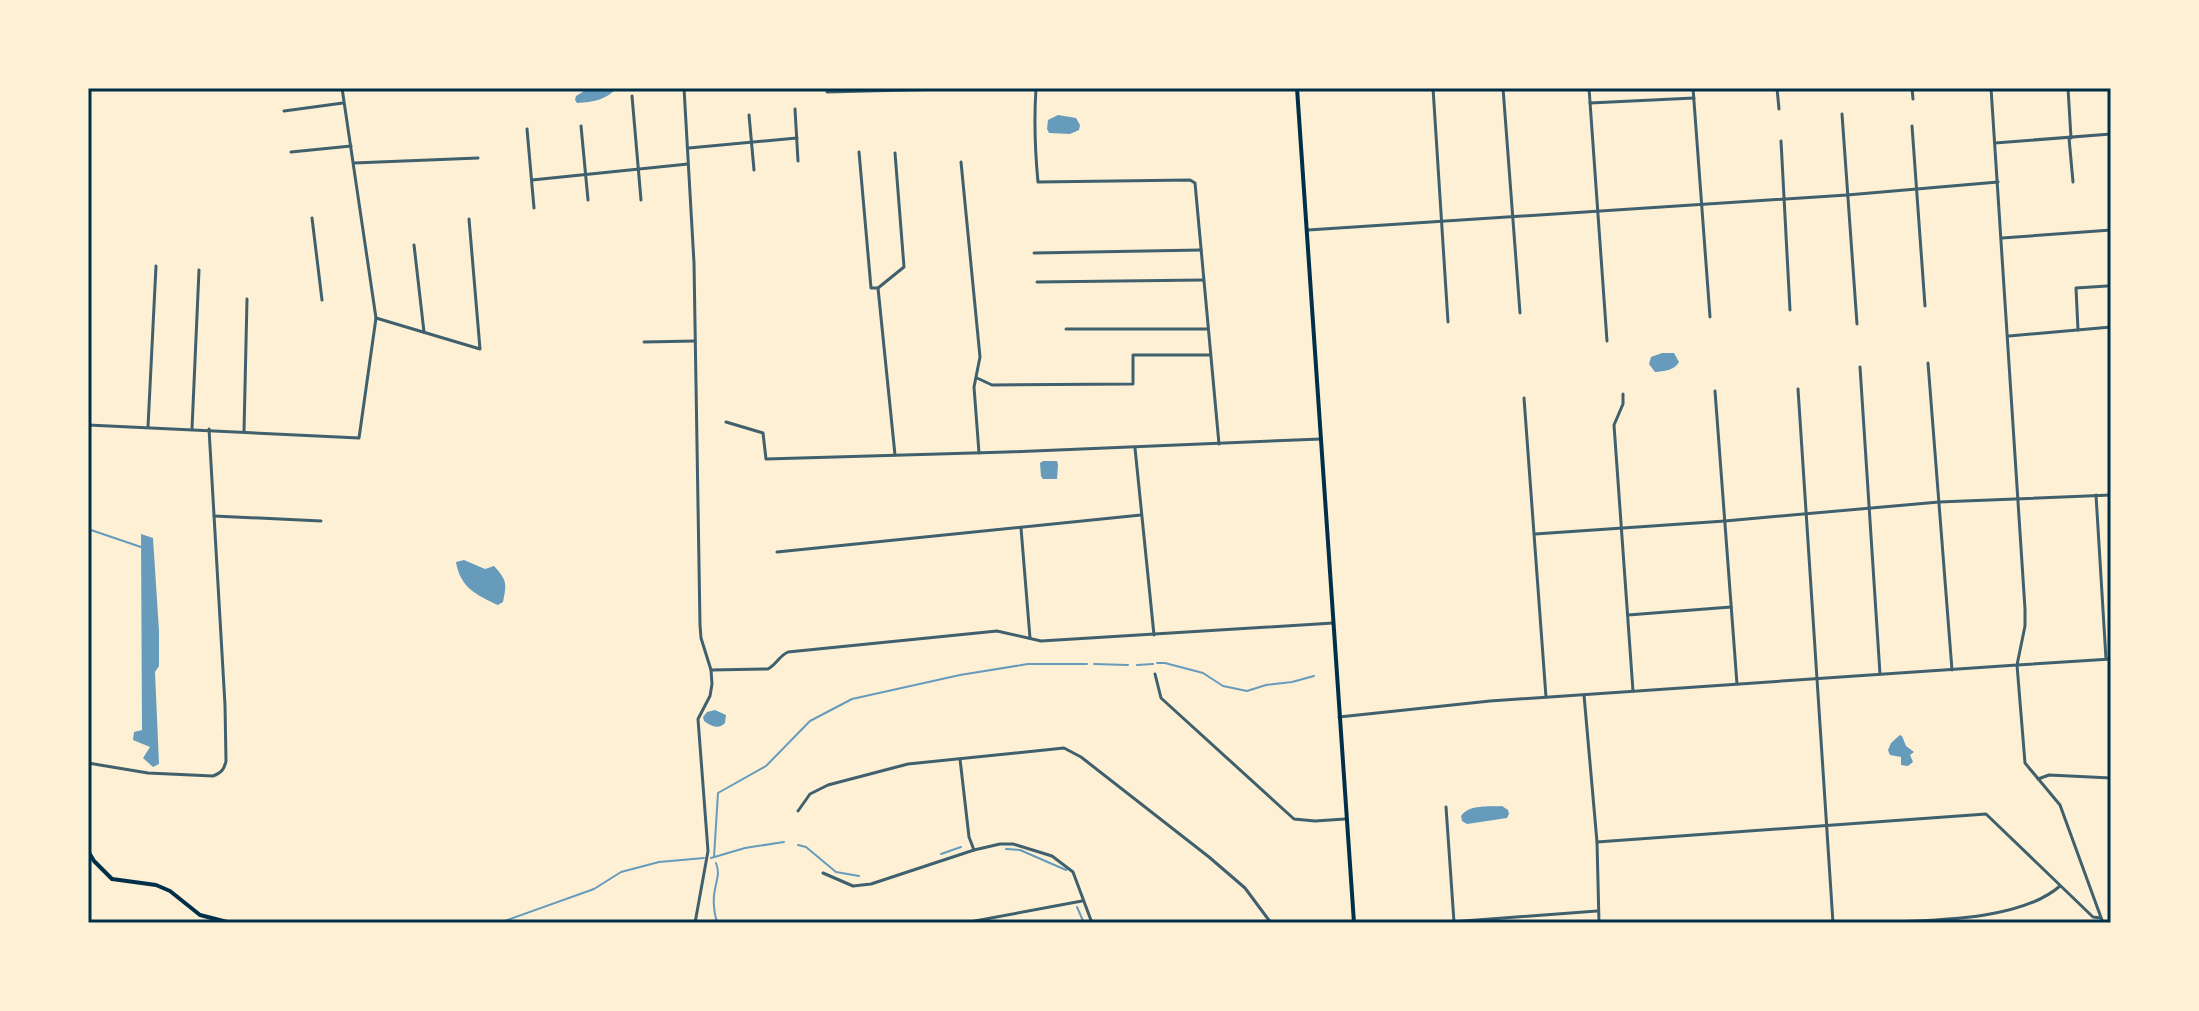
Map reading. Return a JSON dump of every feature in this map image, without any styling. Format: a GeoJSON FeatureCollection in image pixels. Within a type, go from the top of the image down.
{"type":"FeatureCollection","features":[{"type":"Feature","properties":{"kind":"main road"},"geometry":{"type":"LineString","coordinates":[[1297,88],[1354,923]]}},
{"type":"Feature","properties":{"kind":"main road"},"geometry":{"type":"LineString","coordinates":[[88,851],[112,879],[156,885],[170,891],[200,915],[231,923]]}},
{"type":"Feature","properties":{"kind":"street"},"geometry":{"type":"LineString","coordinates":[[88,425],[359,438],[376,318],[342,88]]}},
{"type":"Feature","properties":{"kind":"street"},"geometry":{"type":"LineString","coordinates":[[684,88],[694,263],[700,625],[711,670],[710,696],[701,711],[698,727],[708,851],[695,923]]}},
{"type":"Feature","properties":{"kind":"street"},"geometry":{"type":"LineString","coordinates":[[827,92],[988,88]]}},
{"type":"Feature","properties":{"kind":"street"},"geometry":{"type":"LineString","coordinates":[[1036,88],[1038,182],[1190,180],[1195,183],[1219,444]]}},
{"type":"Feature","properties":{"kind":"street"},"geometry":{"type":"LineString","coordinates":[[1433,88],[1448,322]]}},
{"type":"Feature","properties":{"kind":"street"},"geometry":{"type":"LineString","coordinates":[[1503,88],[1520,313]]}},
{"type":"Feature","properties":{"kind":"street"},"geometry":{"type":"LineString","coordinates":[[1589,88],[1607,341]]}},
{"type":"Feature","properties":{"kind":"street"},"geometry":{"type":"LineString","coordinates":[[1693,88],[1710,317]]}},
{"type":"Feature","properties":{"kind":"street"},"geometry":{"type":"LineString","coordinates":[[1777,88],[1779,109]]}},
{"type":"Feature","properties":{"kind":"street"},"geometry":{"type":"LineString","coordinates":[[1912,88],[1913,99]]}},
{"type":"Feature","properties":{"kind":"street"},"geometry":{"type":"LineString","coordinates":[[1991,88],[2025,609],[2025,626],[2017,665],[2023,757],[2027,768],[2060,805],[2102,920]]}},
{"type":"Feature","properties":{"kind":"street"},"geometry":{"type":"LineString","coordinates":[[2068,88],[2073,182]]}},
{"type":"Feature","properties":{"kind":"street"},"geometry":{"type":"LineString","coordinates":[[632,96],[641,200]]}},
{"type":"Feature","properties":{"kind":"street"},"geometry":{"type":"LineString","coordinates":[[1590,103],[1694,98]]}},
{"type":"Feature","properties":{"kind":"street"},"geometry":{"type":"LineString","coordinates":[[284,111],[344,103]]}},
{"type":"Feature","properties":{"kind":"street"},"geometry":{"type":"LineString","coordinates":[[795,109],[798,161]]}},
{"type":"Feature","properties":{"kind":"street"},"geometry":{"type":"LineString","coordinates":[[1842,114],[1857,324]]}},
{"type":"Feature","properties":{"kind":"street"},"geometry":{"type":"LineString","coordinates":[[749,115],[754,170]]}},
{"type":"Feature","properties":{"kind":"street"},"geometry":{"type":"LineString","coordinates":[[581,126],[588,200]]}},
{"type":"Feature","properties":{"kind":"street"},"geometry":{"type":"LineString","coordinates":[[1912,126],[1925,306]]}},
{"type":"Feature","properties":{"kind":"street"},"geometry":{"type":"LineString","coordinates":[[527,129],[534,208]]}},
{"type":"Feature","properties":{"kind":"street"},"geometry":{"type":"LineString","coordinates":[[1995,143],[2111,134]]}},
{"type":"Feature","properties":{"kind":"street"},"geometry":{"type":"LineString","coordinates":[[688,148],[797,138]]}},
{"type":"Feature","properties":{"kind":"street"},"geometry":{"type":"LineString","coordinates":[[1781,141],[1790,310]]}},
{"type":"Feature","properties":{"kind":"street"},"geometry":{"type":"LineString","coordinates":[[291,152],[351,146]]}},
{"type":"Feature","properties":{"kind":"street"},"geometry":{"type":"LineString","coordinates":[[859,152],[871,288],[878,288],[904,267],[895,153]]}},
{"type":"Feature","properties":{"kind":"street"},"geometry":{"type":"LineString","coordinates":[[354,163],[478,158]]}},
{"type":"Feature","properties":{"kind":"street"},"geometry":{"type":"LineString","coordinates":[[961,162],[980,357],[974,387],[979,453]]}},
{"type":"Feature","properties":{"kind":"street"},"geometry":{"type":"LineString","coordinates":[[532,180],[688,164]]}},
{"type":"Feature","properties":{"kind":"street"},"geometry":{"type":"LineString","coordinates":[[1306,230],[1847,195],[1998,182]]}},
{"type":"Feature","properties":{"kind":"street"},"geometry":{"type":"LineString","coordinates":[[312,218],[322,300]]}},
{"type":"Feature","properties":{"kind":"street"},"geometry":{"type":"LineString","coordinates":[[376,318],[480,349],[469,219]]}},
{"type":"Feature","properties":{"kind":"street"},"geometry":{"type":"LineString","coordinates":[[2002,238],[2111,230]]}},
{"type":"Feature","properties":{"kind":"street"},"geometry":{"type":"LineString","coordinates":[[414,245],[424,332]]}},
{"type":"Feature","properties":{"kind":"street"},"geometry":{"type":"LineString","coordinates":[[1034,253],[1201,250]]}},
{"type":"Feature","properties":{"kind":"street"},"geometry":{"type":"LineString","coordinates":[[148,427],[156,266]]}},
{"type":"Feature","properties":{"kind":"street"},"geometry":{"type":"LineString","coordinates":[[192,429],[199,270]]}},
{"type":"Feature","properties":{"kind":"street"},"geometry":{"type":"LineString","coordinates":[[1037,282],[1203,280]]}},
{"type":"Feature","properties":{"kind":"street"},"geometry":{"type":"LineString","coordinates":[[2078,330],[2076,288],[2107,286]]}},
{"type":"Feature","properties":{"kind":"street"},"geometry":{"type":"LineString","coordinates":[[878,288],[895,455]]}},
{"type":"Feature","properties":{"kind":"street"},"geometry":{"type":"LineString","coordinates":[[244,431],[247,299]]}},
{"type":"Feature","properties":{"kind":"street"},"geometry":{"type":"LineString","coordinates":[[2009,336],[2111,327]]}},
{"type":"Feature","properties":{"kind":"street"},"geometry":{"type":"LineString","coordinates":[[1066,329],[1208,329]]}},
{"type":"Feature","properties":{"kind":"street"},"geometry":{"type":"LineString","coordinates":[[644,342],[695,341]]}},
{"type":"Feature","properties":{"kind":"street"},"geometry":{"type":"LineString","coordinates":[[975,377],[992,385],[1133,384],[1133,355],[1210,355]]}},
{"type":"Feature","properties":{"kind":"street"},"geometry":{"type":"LineString","coordinates":[[1928,363],[1952,670]]}},
{"type":"Feature","properties":{"kind":"street"},"geometry":{"type":"LineString","coordinates":[[1860,367],[1880,674]]}},
{"type":"Feature","properties":{"kind":"street"},"geometry":{"type":"LineString","coordinates":[[1798,389],[1833,923]]}},
{"type":"Feature","properties":{"kind":"street"},"geometry":{"type":"LineString","coordinates":[[1715,391],[1737,684]]}},
{"type":"Feature","properties":{"kind":"street"},"geometry":{"type":"LineString","coordinates":[[1623,394],[1623,404],[1614,425],[1633,691]]}},
{"type":"Feature","properties":{"kind":"street"},"geometry":{"type":"LineString","coordinates":[[1524,398],[1546,697]]}},
{"type":"Feature","properties":{"kind":"street"},"geometry":{"type":"LineString","coordinates":[[726,422],[763,433],[766,459],[1321,439]]}},
{"type":"Feature","properties":{"kind":"street"},"geometry":{"type":"LineString","coordinates":[[88,763],[148,773],[213,776],[224,768],[225,705],[209,429]]}},
{"type":"Feature","properties":{"kind":"street"},"geometry":{"type":"LineString","coordinates":[[1135,448],[1154,635]]}},
{"type":"Feature","properties":{"kind":"street"},"geometry":{"type":"LineString","coordinates":[[1339,717],[1583,694],[2108,659],[2096,495]]}},
{"type":"Feature","properties":{"kind":"street"},"geometry":{"type":"LineString","coordinates":[[1535,534],[1939,502],[2111,495]]}},
{"type":"Feature","properties":{"kind":"street"},"geometry":{"type":"LineString","coordinates":[[777,552],[1141,515]]}},
{"type":"Feature","properties":{"kind":"street"},"geometry":{"type":"LineString","coordinates":[[214,516],[321,521]]}},
{"type":"Feature","properties":{"kind":"street"},"geometry":{"type":"LineString","coordinates":[[1021,528],[1030,638]]}},
{"type":"Feature","properties":{"kind":"street"},"geometry":{"type":"LineString","coordinates":[[1628,615],[1731,607]]}},
{"type":"Feature","properties":{"kind":"street"},"geometry":{"type":"LineString","coordinates":[[711,670],[768,669],[780,655],[788,652],[997,631],[1041,641],[1333,623]]}},
{"type":"Feature","properties":{"kind":"street"},"geometry":{"type":"LineString","coordinates":[[1155,674],[1161,698],[1294,819],[1346,819]]}},
{"type":"Feature","properties":{"kind":"street"},"geometry":{"type":"LineString","coordinates":[[1583,694],[1597,842],[1599,923]]}},
{"type":"Feature","properties":{"kind":"street"},"geometry":{"type":"LineString","coordinates":[[798,811],[810,794],[828,785],[908,764],[1064,748],[1081,757],[1209,857],[1245,888],[1271,923]]}},
{"type":"Feature","properties":{"kind":"street"},"geometry":{"type":"LineString","coordinates":[[960,759],[969,837],[974,850]]}},
{"type":"Feature","properties":{"kind":"street"},"geometry":{"type":"LineString","coordinates":[[2038,779],[2044,775],[2111,778]]}},
{"type":"Feature","properties":{"kind":"street"},"geometry":{"type":"LineString","coordinates":[[1446,807],[1454,922]]}},
{"type":"Feature","properties":{"kind":"street"},"geometry":{"type":"LineString","coordinates":[[1597,842],[1986,814],[2093,917],[2102,920]]}},
{"type":"Feature","properties":{"kind":"street"},"geometry":{"type":"LineString","coordinates":[[823,873],[853,886],[871,884],[974,850],[1013,844],[1052,856],[1073,872],[1092,923]]}},
{"type":"Feature","properties":{"kind":"street"},"geometry":{"type":"LineString","coordinates":[[1868,923],[1993,915],[2018,909],[2060,886]]}},
{"type":"Feature","properties":{"kind":"street"},"geometry":{"type":"LineString","coordinates":[[964,923],[1084,901]]}},
{"type":"Feature","properties":{"kind":"street"},"geometry":{"type":"LineString","coordinates":[[1437,923],[1597,911]]}},
{"type":"Feature","properties":{"kind":"water"},"geometry":{"type":"Polygon","coordinates":[[[589,88],[617,88],[599,100],[577,103],[576,96],[589,88]]]}},
{"type":"Feature","properties":{"kind":"water"},"geometry":{"type":"Polygon","coordinates":[[[1058,115],[1076,118],[1079,130],[1070,134],[1049,133],[1048,120],[1058,115]]]}},
{"type":"Feature","properties":{"kind":"water"},"geometry":{"type":"Polygon","coordinates":[[[1674,353],[1679,362],[1672,369],[1655,372],[1649,364],[1651,357],[1674,353]]]}},
{"type":"Feature","properties":{"kind":"water"},"geometry":{"type":"Polygon","coordinates":[[[1057,461],[1057,479],[1043,479],[1040,463],[1057,461]]]}},
{"type":"Feature","properties":{"kind":"water"},"geometry":{"type":"Polygon","coordinates":[[[141,534],[153,538],[159,631],[159,666],[155,672],[159,764],[153,767],[143,758],[150,747],[133,740],[134,732],[142,730],[141,534]]]}},
{"type":"Feature","properties":{"kind":"water"},"geometry":{"type":"Polygon","coordinates":[[[464,560],[485,569],[494,566],[505,582],[503,602],[498,605],[476,594],[465,584],[456,562],[464,560]]]}},
{"type":"Feature","properties":{"kind":"water"},"geometry":{"type":"Polygon","coordinates":[[[715,710],[726,715],[725,723],[717,727],[704,721],[703,717],[715,710]]]}},
{"type":"Feature","properties":{"kind":"water"},"geometry":{"type":"Polygon","coordinates":[[[1900,735],[1914,752],[1910,755],[1913,762],[1908,766],[1901,765],[1901,757],[1890,755],[1888,750],[1900,735]]]}},
{"type":"Feature","properties":{"kind":"water"},"geometry":{"type":"Polygon","coordinates":[[[1502,806],[1508,810],[1507,818],[1467,824],[1462,821],[1461,816],[1469,810],[1502,806]]]}},
{"type":"Feature","properties":{"kind":"waterway"},"geometry":{"type":"LineString","coordinates":[[88,529],[141,547]]}},
{"type":"Feature","properties":{"kind":"waterway"},"geometry":{"type":"LineString","coordinates":[[1157,663],[1203,673],[1223,686],[1247,691],[1314,676]]}},
{"type":"Feature","properties":{"kind":"waterway"},"geometry":{"type":"LineString","coordinates":[[714,857],[718,793],[766,766],[810,721],[852,699],[960,675],[1028,664],[1087,664]]}},
{"type":"Feature","properties":{"kind":"waterway"},"geometry":{"type":"LineString","coordinates":[[1094,664],[1128,665]]}},
{"type":"Feature","properties":{"kind":"waterway"},"geometry":{"type":"LineString","coordinates":[[1137,665],[1153,664]]}},
{"type":"Feature","properties":{"kind":"waterway"},"geometry":{"type":"LineString","coordinates":[[711,858],[745,848],[784,842]]}},
{"type":"Feature","properties":{"kind":"waterway"},"geometry":{"type":"LineString","coordinates":[[798,845],[806,847],[836,872],[859,876]]}},
{"type":"Feature","properties":{"kind":"waterway"},"geometry":{"type":"LineString","coordinates":[[941,854],[961,847]]}},
{"type":"Feature","properties":{"kind":"waterway"},"geometry":{"type":"LineString","coordinates":[[1006,849],[1020,850],[1066,870]]}},
{"type":"Feature","properties":{"kind":"waterway"},"geometry":{"type":"LineString","coordinates":[[499,923],[594,889],[621,872],[659,862],[704,858]]}},
{"type":"Feature","properties":{"kind":"waterway"},"geometry":{"type":"LineString","coordinates":[[716,863],[718,873],[714,911],[717,923]]}},
{"type":"Feature","properties":{"kind":"waterway"},"geometry":{"type":"LineString","coordinates":[[1077,907],[1084,923]]}}]}
